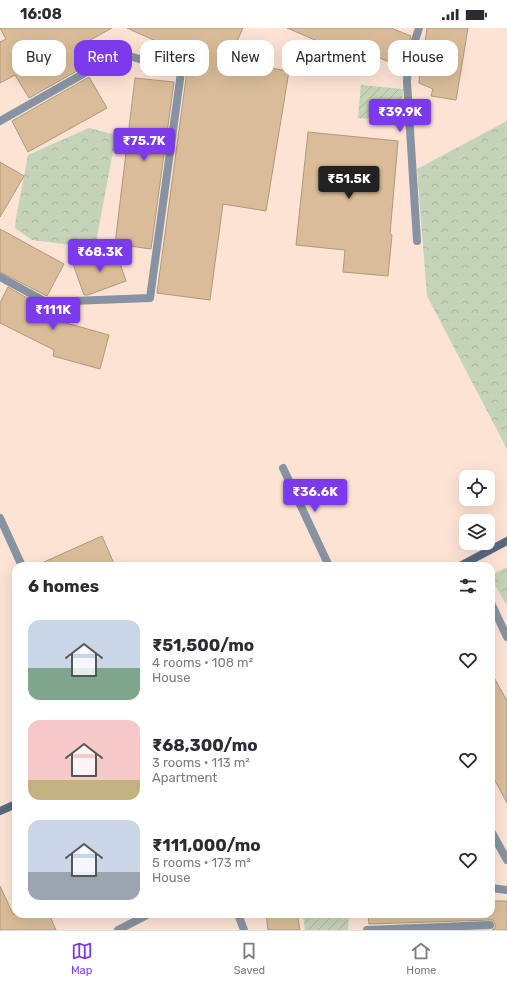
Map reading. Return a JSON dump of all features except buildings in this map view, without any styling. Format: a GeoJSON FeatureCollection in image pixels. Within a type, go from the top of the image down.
{"type":"FeatureCollection","features":[{"type":"Feature","properties":{"kind":"street"},"geometry":{"type":"LineString","coordinates":[[417,241],[407,82],[408,62],[419,28]]}},
{"type":"Feature","properties":{"kind":"street"},"geometry":{"type":"LineString","coordinates":[[0,121],[120,53],[181,72],[150,298],[46,302],[0,277]]}},
{"type":"Feature","properties":{"kind":"street"},"geometry":{"type":"LineString","coordinates":[[283,468],[326,562]]}},
{"type":"Feature","properties":{"kind":"street"},"geometry":{"type":"LineString","coordinates":[[0,518],[20,562]]}},
{"type":"Feature","properties":{"kind":"street"},"geometry":{"type":"LineString","coordinates":[[472,562],[507,541]]}},
{"type":"Feature","properties":{"kind":"street"},"geometry":{"type":"LineString","coordinates":[[495,612],[507,637]]}},
{"type":"Feature","properties":{"kind":"street"},"geometry":{"type":"LineString","coordinates":[[0,811],[12,806]]}},
{"type":"Feature","properties":{"kind":"street"},"geometry":{"type":"LineString","coordinates":[[495,838],[507,860]]}},
{"type":"Feature","properties":{"kind":"street"},"geometry":{"type":"LineString","coordinates":[[495,888],[507,890]]}},
{"type":"Feature","properties":{"kind":"street"},"geometry":{"type":"LineString","coordinates":[[118,930],[141,918]]}},
{"type":"Feature","properties":{"kind":"street"},"geometry":{"type":"LineString","coordinates":[[240,918],[244,930]]}},
{"type":"Feature","properties":{"kind":"street"},"geometry":{"type":"LineString","coordinates":[[367,930],[490,925]]}},
{"type":"Feature","properties":{"kind":"green space"},"geometry":{"type":"Polygon","coordinates":[[[361,85],[403,89],[400,121],[358,118],[361,85]]]}},
{"type":"Feature","properties":{"kind":"green space"},"geometry":{"type":"Polygon","coordinates":[[[507,121],[507,449],[427,296],[417,169],[507,121]]]}},
{"type":"Feature","properties":{"kind":"green space"},"geometry":{"type":"Polygon","coordinates":[[[89,128],[116,135],[95,248],[32,240],[15,228],[28,155],[89,128]]]}},
{"type":"Feature","properties":{"kind":"green space"},"geometry":{"type":"Polygon","coordinates":[[[507,567],[507,606],[495,585],[495,573],[507,567]]]}},
{"type":"Feature","properties":{"kind":"green space"},"geometry":{"type":"Polygon","coordinates":[[[304,918],[349,918],[348,930],[305,930],[304,918]]]}}]}
